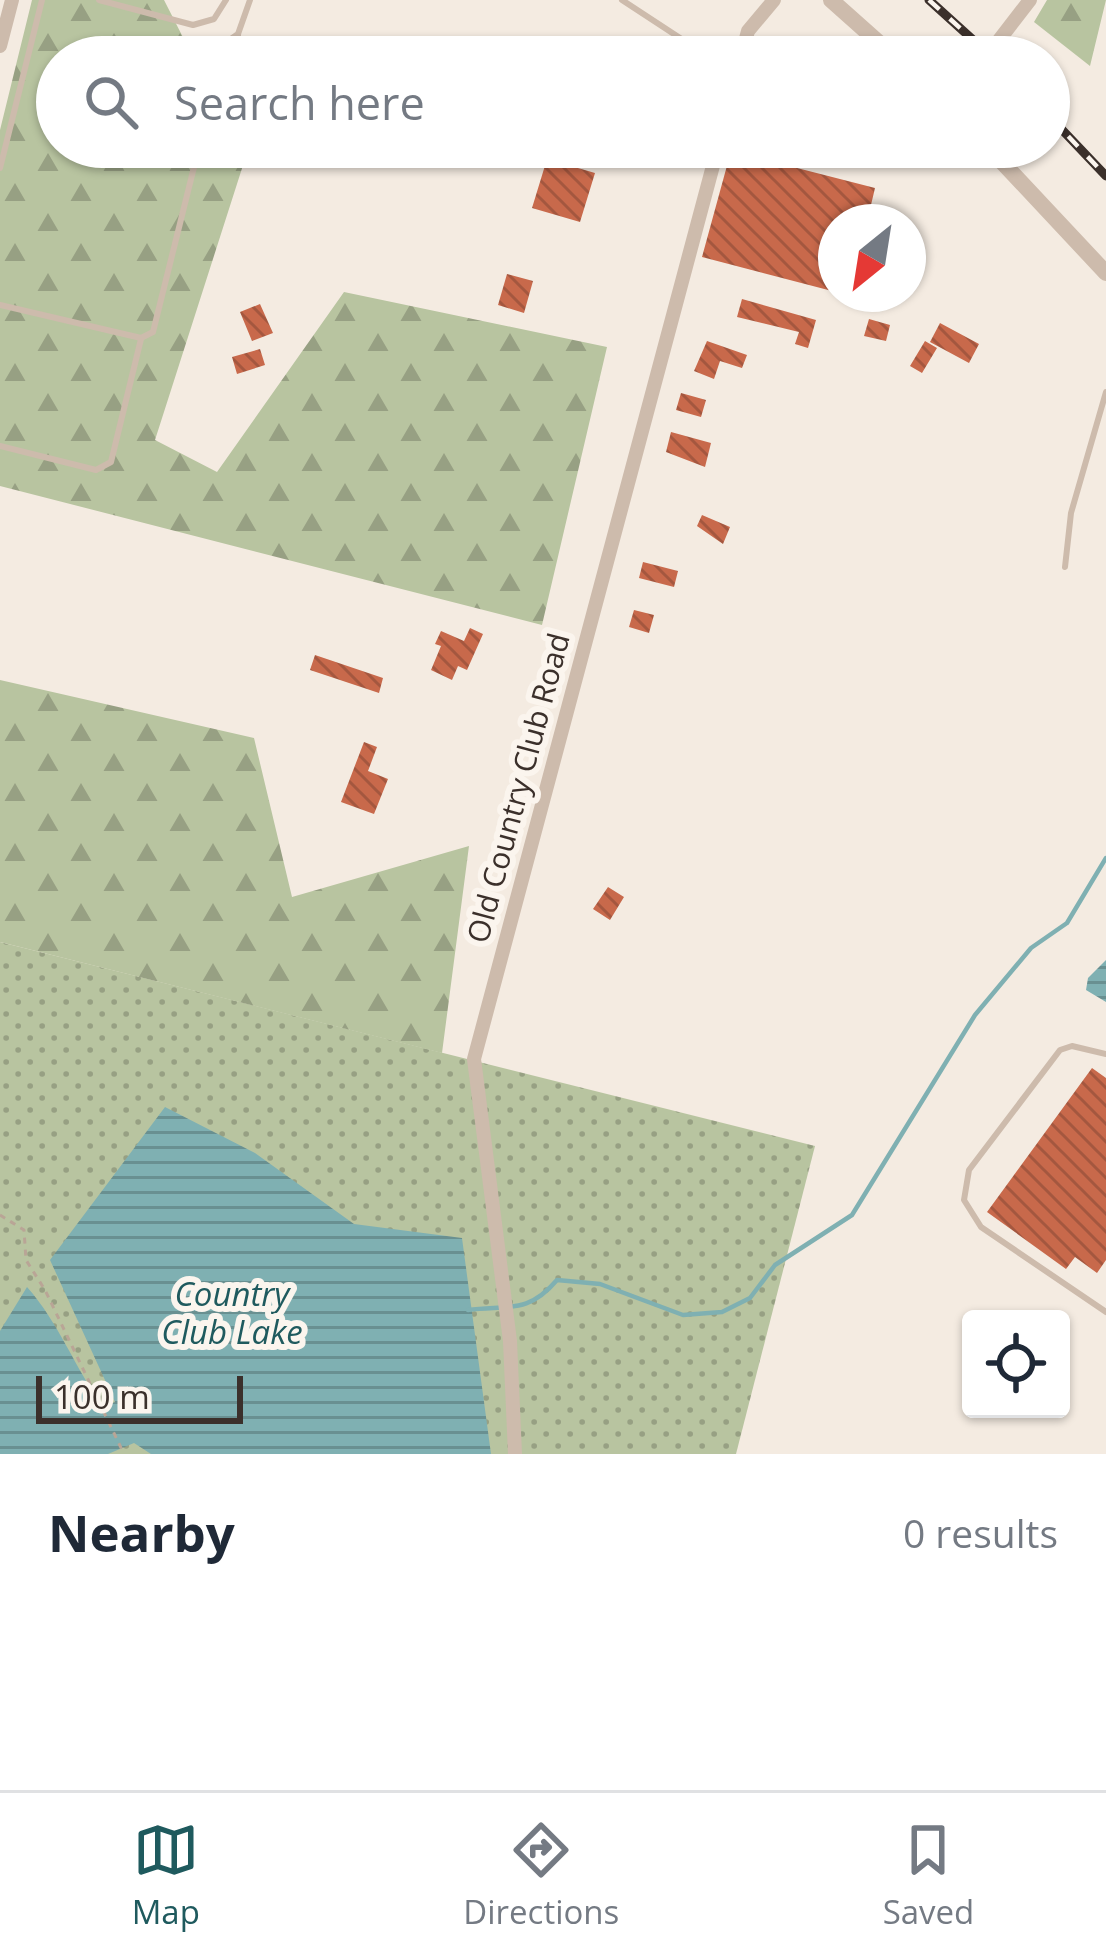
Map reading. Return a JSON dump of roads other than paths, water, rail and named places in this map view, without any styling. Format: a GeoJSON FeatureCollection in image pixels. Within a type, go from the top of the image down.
{"type":"FeatureCollection","features":[{"type":"Feature","properties":{"kind":"street"},"geometry":{"type":"LineString","coordinates":[[0,46],[12,0]]}},
{"type":"Feature","properties":{"kind":"street"},"geometry":{"type":"LineString","coordinates":[[747,36],[774,0]]}},
{"type":"Feature","properties":{"kind":"street"},"geometry":{"type":"LineString","coordinates":[[831,0],[872,36]]}},
{"type":"Feature","properties":{"kind":"street"},"geometry":{"type":"LineString","coordinates":[[1002,36],[1030,0]]}},
{"type":"Feature","properties":{"kind":"street","name":"Old Country Club Road"},"geometry":{"type":"LineString","coordinates":[[515,1454],[507,1317],[474,1059],[712,168]]}},
{"type":"Feature","properties":{"kind":"street"},"geometry":{"type":"LineString","coordinates":[[1008,168],[1106,273]]}},
{"type":"Feature","properties":{"kind":"lane"},"geometry":{"type":"LineString","coordinates":[[0,168],[43,0]]}},
{"type":"Feature","properties":{"kind":"lane"},"geometry":{"type":"LineString","coordinates":[[99,0],[193,25],[214,19],[226,0]]}},
{"type":"Feature","properties":{"kind":"lane"},"geometry":{"type":"LineString","coordinates":[[235,36],[250,0]]}},
{"type":"Feature","properties":{"kind":"lane"},"geometry":{"type":"LineString","coordinates":[[622,0],[677,36]]}},
{"type":"Feature","properties":{"kind":"lane"},"geometry":{"type":"LineString","coordinates":[[0,304],[141,338],[153,332],[194,168]]}},
{"type":"Feature","properties":{"kind":"lane"},"geometry":{"type":"LineString","coordinates":[[0,446],[96,470],[111,462],[141,338]]}},
{"type":"Feature","properties":{"kind":"lane"},"geometry":{"type":"LineString","coordinates":[[1065,567],[1071,513],[1106,392]]}},
{"type":"Feature","properties":{"kind":"lane"},"geometry":{"type":"LineString","coordinates":[[1106,1054],[1072,1046],[1060,1050],[969,1170],[964,1200],[981,1227],[1106,1312]]}},
{"type":"Feature","properties":{"kind":"water"},"geometry":{"type":"Polygon","coordinates":[[[1106,960],[1106,1002],[1086,990],[1088,978],[1106,960]]]}},
{"type":"Feature","properties":{"kind":"water","name":"Country Club Lake"},"geometry":{"type":"Polygon","coordinates":[[[165,1107],[255,1153],[354,1224],[462,1238],[491,1454],[151,1454],[134,1443],[108,1454],[0,1454],[0,1331],[27,1287],[103,1407],[115,1402],[50,1260],[165,1107]]]}},
{"type":"Feature","properties":{"kind":"waterway"},"geometry":{"type":"LineString","coordinates":[[468,1310],[527,1303],[557,1280],[600,1284],[683,1315],[722,1312],[750,1298],[775,1265],[852,1215],[975,1015],[1031,948],[1067,923],[1106,858]]}},
{"type":"Feature","properties":{"kind":"railway"},"geometry":{"type":"LineString","coordinates":[[929,0],[969,36]]}},
{"type":"Feature","properties":{"kind":"railway"},"geometry":{"type":"LineString","coordinates":[[1070,138],[1106,176]]}}]}
